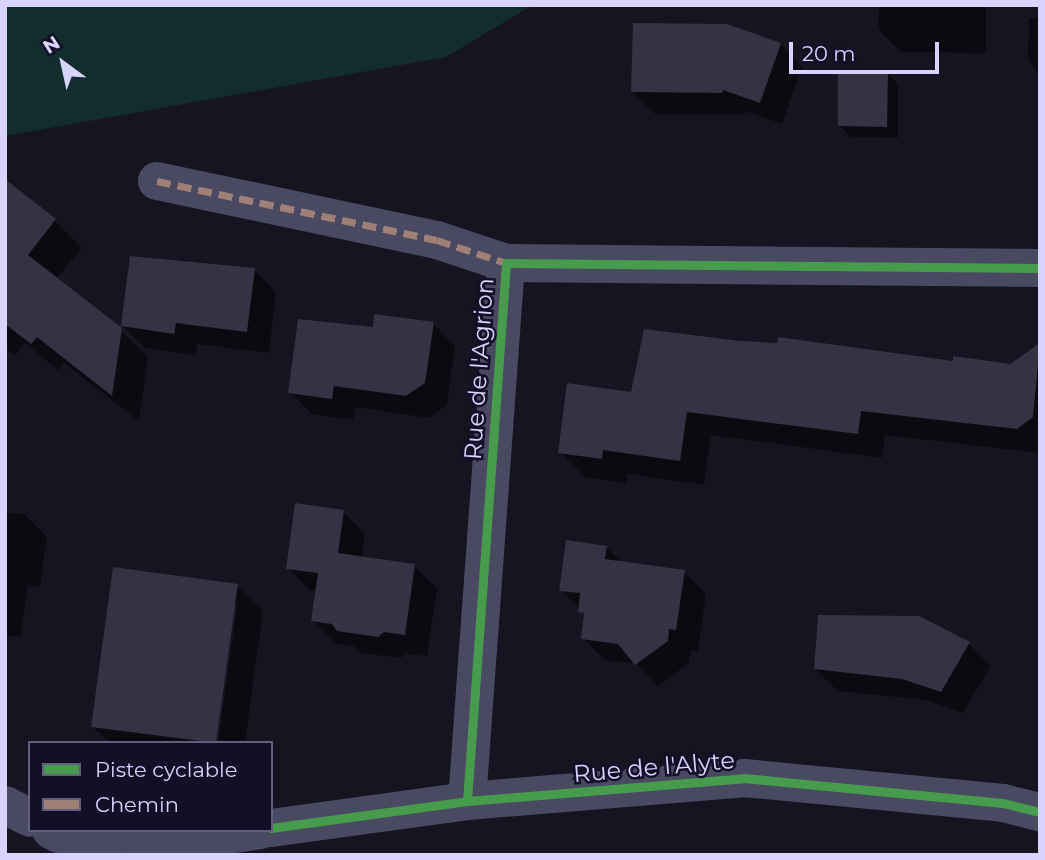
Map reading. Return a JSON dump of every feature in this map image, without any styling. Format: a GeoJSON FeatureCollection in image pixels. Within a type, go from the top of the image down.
{"type":"FeatureCollection","features":[{"type":"Feature","properties":{"kind":"street","name":"Rue de l'Agrion"},"geometry":{"type":"LineString","coordinates":[[157,181],[438,240],[506,263],[1040,268]]}},
{"type":"Feature","properties":{"kind":"street","name":"Rue de l'Agrion"},"geometry":{"type":"LineString","coordinates":[[467,802],[506,263]]}},
{"type":"Feature","properties":{"kind":"street","name":"Rue de l'Alyte"},"geometry":{"type":"LineString","coordinates":[[273,828],[467,802],[744,778],[1003,803],[1040,812]]}},
{"type":"Feature","properties":{"kind":"street"},"geometry":{"type":"LineString","coordinates":[[5,805],[28,817]]}},
{"type":"Feature","properties":{"kind":"street"},"geometry":{"type":"LineString","coordinates":[[55,832],[144,848],[247,832]]}},
{"type":"Feature","properties":{"kind":"green space"},"geometry":{"type":"Polygon","coordinates":[[[5,5],[533,5],[446,57],[5,136],[5,5]]]}},
{"type":"Feature","properties":{"kind":"building"},"geometry":{"type":"Polygon","coordinates":[[[633,23],[727,24],[781,43],[760,103],[723,90],[722,93],[631,92],[633,23]]]}},
{"type":"Feature","properties":{"kind":"building"},"geometry":{"type":"Polygon","coordinates":[[[838,70],[888,71],[887,127],[838,126],[838,70]]]}},
{"type":"Feature","properties":{"kind":"building"},"geometry":{"type":"Polygon","coordinates":[[[5,179],[56,219],[28,255],[122,328],[112,396],[37,337],[31,344],[5,324],[5,179]]]}},
{"type":"Feature","properties":{"kind":"building"},"geometry":{"type":"Polygon","coordinates":[[[130,256],[255,268],[247,332],[176,323],[174,334],[121,326],[130,256]]]}},
{"type":"Feature","properties":{"kind":"building"},"geometry":{"type":"Polygon","coordinates":[[[374,314],[434,322],[425,383],[406,396],[334,386],[332,399],[288,393],[298,319],[373,327],[374,314]]]}},
{"type":"Feature","properties":{"kind":"building"},"geometry":{"type":"Polygon","coordinates":[[[644,329],[740,341],[777,343],[778,337],[953,361],[953,356],[1010,364],[1040,343],[1033,417],[1017,429],[861,411],[858,434],[687,412],[680,461],[603,450],[602,459],[558,453],[567,383],[631,392],[644,329]]]}},
{"type":"Feature","properties":{"kind":"building"},"geometry":{"type":"Polygon","coordinates":[[[295,503],[344,510],[338,553],[415,564],[405,635],[384,632],[378,637],[337,631],[332,624],[311,621],[318,573],[286,569],[295,503]]]}},
{"type":"Feature","properties":{"kind":"building"},"geometry":{"type":"Polygon","coordinates":[[[566,540],[607,546],[605,559],[685,570],[676,630],[669,629],[668,641],[635,665],[618,644],[581,639],[584,613],[578,612],[580,593],[559,591],[566,540]]]}},
{"type":"Feature","properties":{"kind":"building"},"geometry":{"type":"Polygon","coordinates":[[[113,567],[238,584],[216,741],[91,727],[113,567]]]}},
{"type":"Feature","properties":{"kind":"building"},"geometry":{"type":"Polygon","coordinates":[[[818,615],[919,616],[970,642],[941,692],[902,679],[814,669],[818,615]]]}},
{"type":"Feature","properties":{"kind":"marked path"},"geometry":{"type":"LineString","coordinates":[[157,181],[437,240],[506,263]]}},
{"type":"Feature","properties":{"kind":"cycle path"},"geometry":{"type":"LineString","coordinates":[[467,801],[506,263],[1040,268]]}},
{"type":"Feature","properties":{"kind":"cycle path"},"geometry":{"type":"LineString","coordinates":[[273,828],[467,801],[744,778],[1003,803],[1040,812]]}}]}
